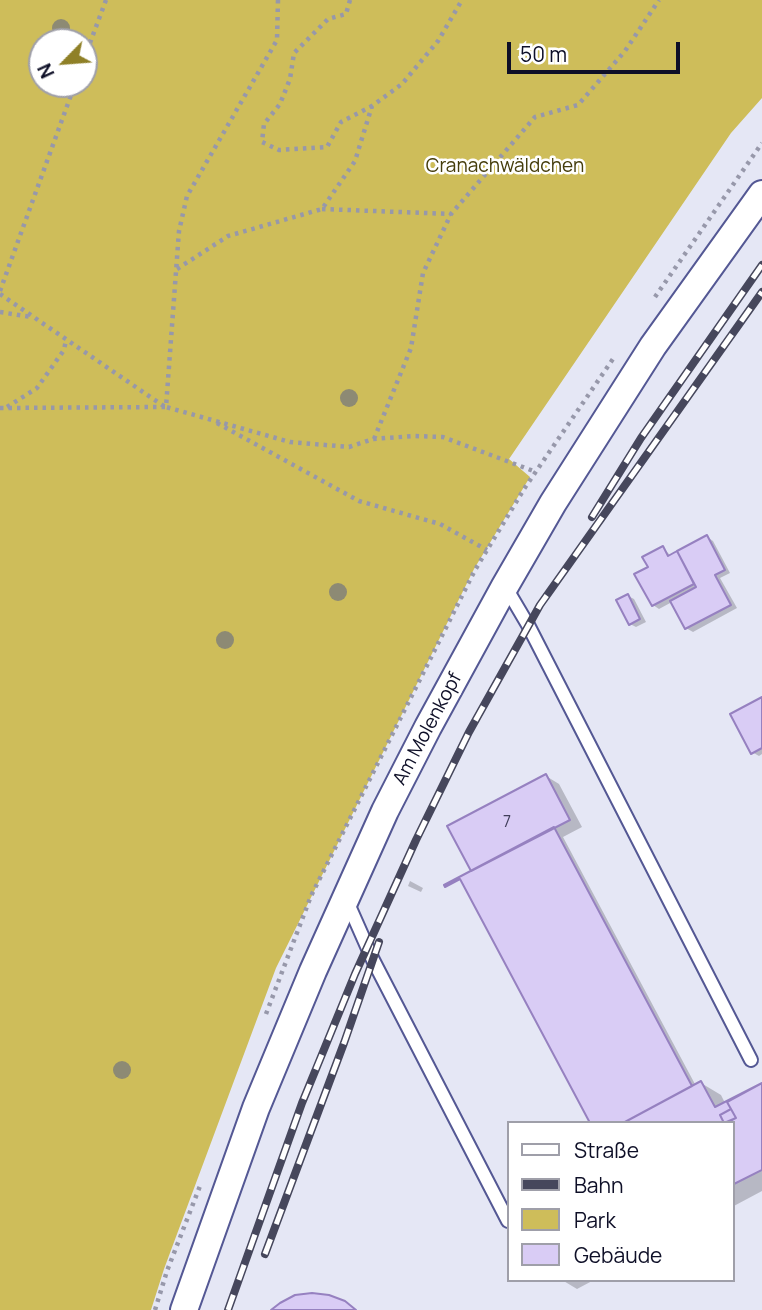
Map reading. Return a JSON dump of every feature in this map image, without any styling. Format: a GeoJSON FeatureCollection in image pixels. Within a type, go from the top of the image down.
{"type":"FeatureCollection","features":[{"type":"Feature","properties":{"kind":"street","name":"Am Molenkopf"},"geometry":{"type":"LineString","coordinates":[[184,1310],[256,1108],[313,971],[385,811],[505,586],[553,503],[653,346],[762,194]]}},
{"type":"Feature","properties":{"kind":"lane"},"geometry":{"type":"LineString","coordinates":[[505,586],[528,625],[751,1060]]}},
{"type":"Feature","properties":{"kind":"lane"},"geometry":{"type":"LineString","coordinates":[[346,898],[373,960],[506,1217]]}},
{"type":"Feature","properties":{"kind":"path"},"geometry":{"type":"LineString","coordinates":[[96,28],[106,0]]}},
{"type":"Feature","properties":{"kind":"path"},"geometry":{"type":"LineString","coordinates":[[166,407],[179,231],[187,196],[277,40],[278,0]]}},
{"type":"Feature","properties":{"kind":"path"},"geometry":{"type":"LineString","coordinates":[[350,0],[346,14],[328,19],[294,53],[290,79],[279,104],[264,124],[261,142],[279,150],[327,147],[341,122],[372,106],[402,84],[438,41],[462,0]]}},
{"type":"Feature","properties":{"kind":"path"},"geometry":{"type":"LineString","coordinates":[[373,439],[411,348],[423,273],[451,214],[536,117],[578,105],[625,51],[659,0]]}},
{"type":"Feature","properties":{"kind":"path"},"geometry":{"type":"LineString","coordinates":[[70,98],[0,293],[166,407]]}},
{"type":"Feature","properties":{"kind":"path"},"geometry":{"type":"LineString","coordinates":[[321,209],[355,161],[372,106]]}},
{"type":"Feature","properties":{"kind":"path"},"geometry":{"type":"LineString","coordinates":[[176,270],[228,236],[321,209],[451,214]]}},
{"type":"Feature","properties":{"kind":"path"},"geometry":{"type":"LineString","coordinates":[[0,312],[32,317]]}},
{"type":"Feature","properties":{"kind":"path"},"geometry":{"type":"LineString","coordinates":[[3,408],[37,388],[64,350],[66,339]]}},
{"type":"Feature","properties":{"kind":"path"},"geometry":{"type":"LineString","coordinates":[[3,408],[166,407],[290,442],[349,447],[373,439],[443,437],[536,472]]}},
{"type":"Feature","properties":{"kind":"path"},"geometry":{"type":"LineString","coordinates":[[210,419],[359,501],[440,524],[487,550]]}},
{"type":"Feature","properties":{"kind":"green space","name":"Cranachwäldchen"},"geometry":{"type":"Polygon","coordinates":[[[0,0],[762,0],[762,98],[731,133],[509,459],[530,477],[474,569],[276,968],[151,1310],[0,1310],[0,0]]]}},
{"type":"Feature","properties":{"kind":"building"},"geometry":{"type":"Polygon","coordinates":[[[707,535],[725,570],[715,575],[731,605],[685,629],[670,601],[696,587],[677,551],[707,535]]]}},
{"type":"Feature","properties":{"kind":"building"},"geometry":{"type":"Polygon","coordinates":[[[663,546],[668,556],[677,551],[694,584],[652,606],[634,574],[648,567],[642,557],[663,546]]]}},
{"type":"Feature","properties":{"kind":"building"},"geometry":{"type":"Polygon","coordinates":[[[628,594],[640,619],[629,625],[616,600],[628,594]]]}},
{"type":"Feature","properties":{"kind":"building"},"geometry":{"type":"Polygon","coordinates":[[[762,697],[762,748],[751,754],[730,714],[762,697]]]}},
{"type":"Feature","properties":{"kind":"building"},"geometry":{"type":"Polygon","coordinates":[[[546,774],[570,820],[471,871],[447,826],[546,774]]]}},
{"type":"Feature","properties":{"kind":"building"},"geometry":{"type":"Polygon","coordinates":[[[554,827],[692,1086],[627,1121],[589,1121],[460,879],[445,887],[444,885],[554,827]]]}},
{"type":"Feature","properties":{"kind":"building"},"geometry":{"type":"Polygon","coordinates":[[[701,1081],[715,1107],[762,1083],[727,1102],[731,1109],[720,1115],[723,1121],[627,1121],[701,1081]]]}},
{"type":"Feature","properties":{"kind":"building"},"geometry":{"type":"Polygon","coordinates":[[[762,1083],[762,1170],[734,1184],[734,1121],[731,1121],[736,1118],[727,1102],[762,1083]]]}},
{"type":"Feature","properties":{"kind":"building"},"geometry":{"type":"Polygon","coordinates":[[[731,1109],[736,1118],[723,1121],[720,1115],[731,1109]]]}},
{"type":"Feature","properties":{"kind":"building"},"geometry":{"type":"Polygon","coordinates":[[[312,1293],[345,1301],[356,1310],[271,1310],[295,1295],[312,1293]]]}},
{"type":"Feature","properties":{"kind":"railway"},"geometry":{"type":"LineString","coordinates":[[592,517],[641,438],[762,265]]}},
{"type":"Feature","properties":{"kind":"railway"},"geometry":{"type":"LineString","coordinates":[[228,1310],[302,1103],[355,974],[469,732],[540,605],[762,292]]}},
{"type":"Feature","properties":{"kind":"railway"},"geometry":{"type":"LineString","coordinates":[[265,1254],[379,942]]}}]}
